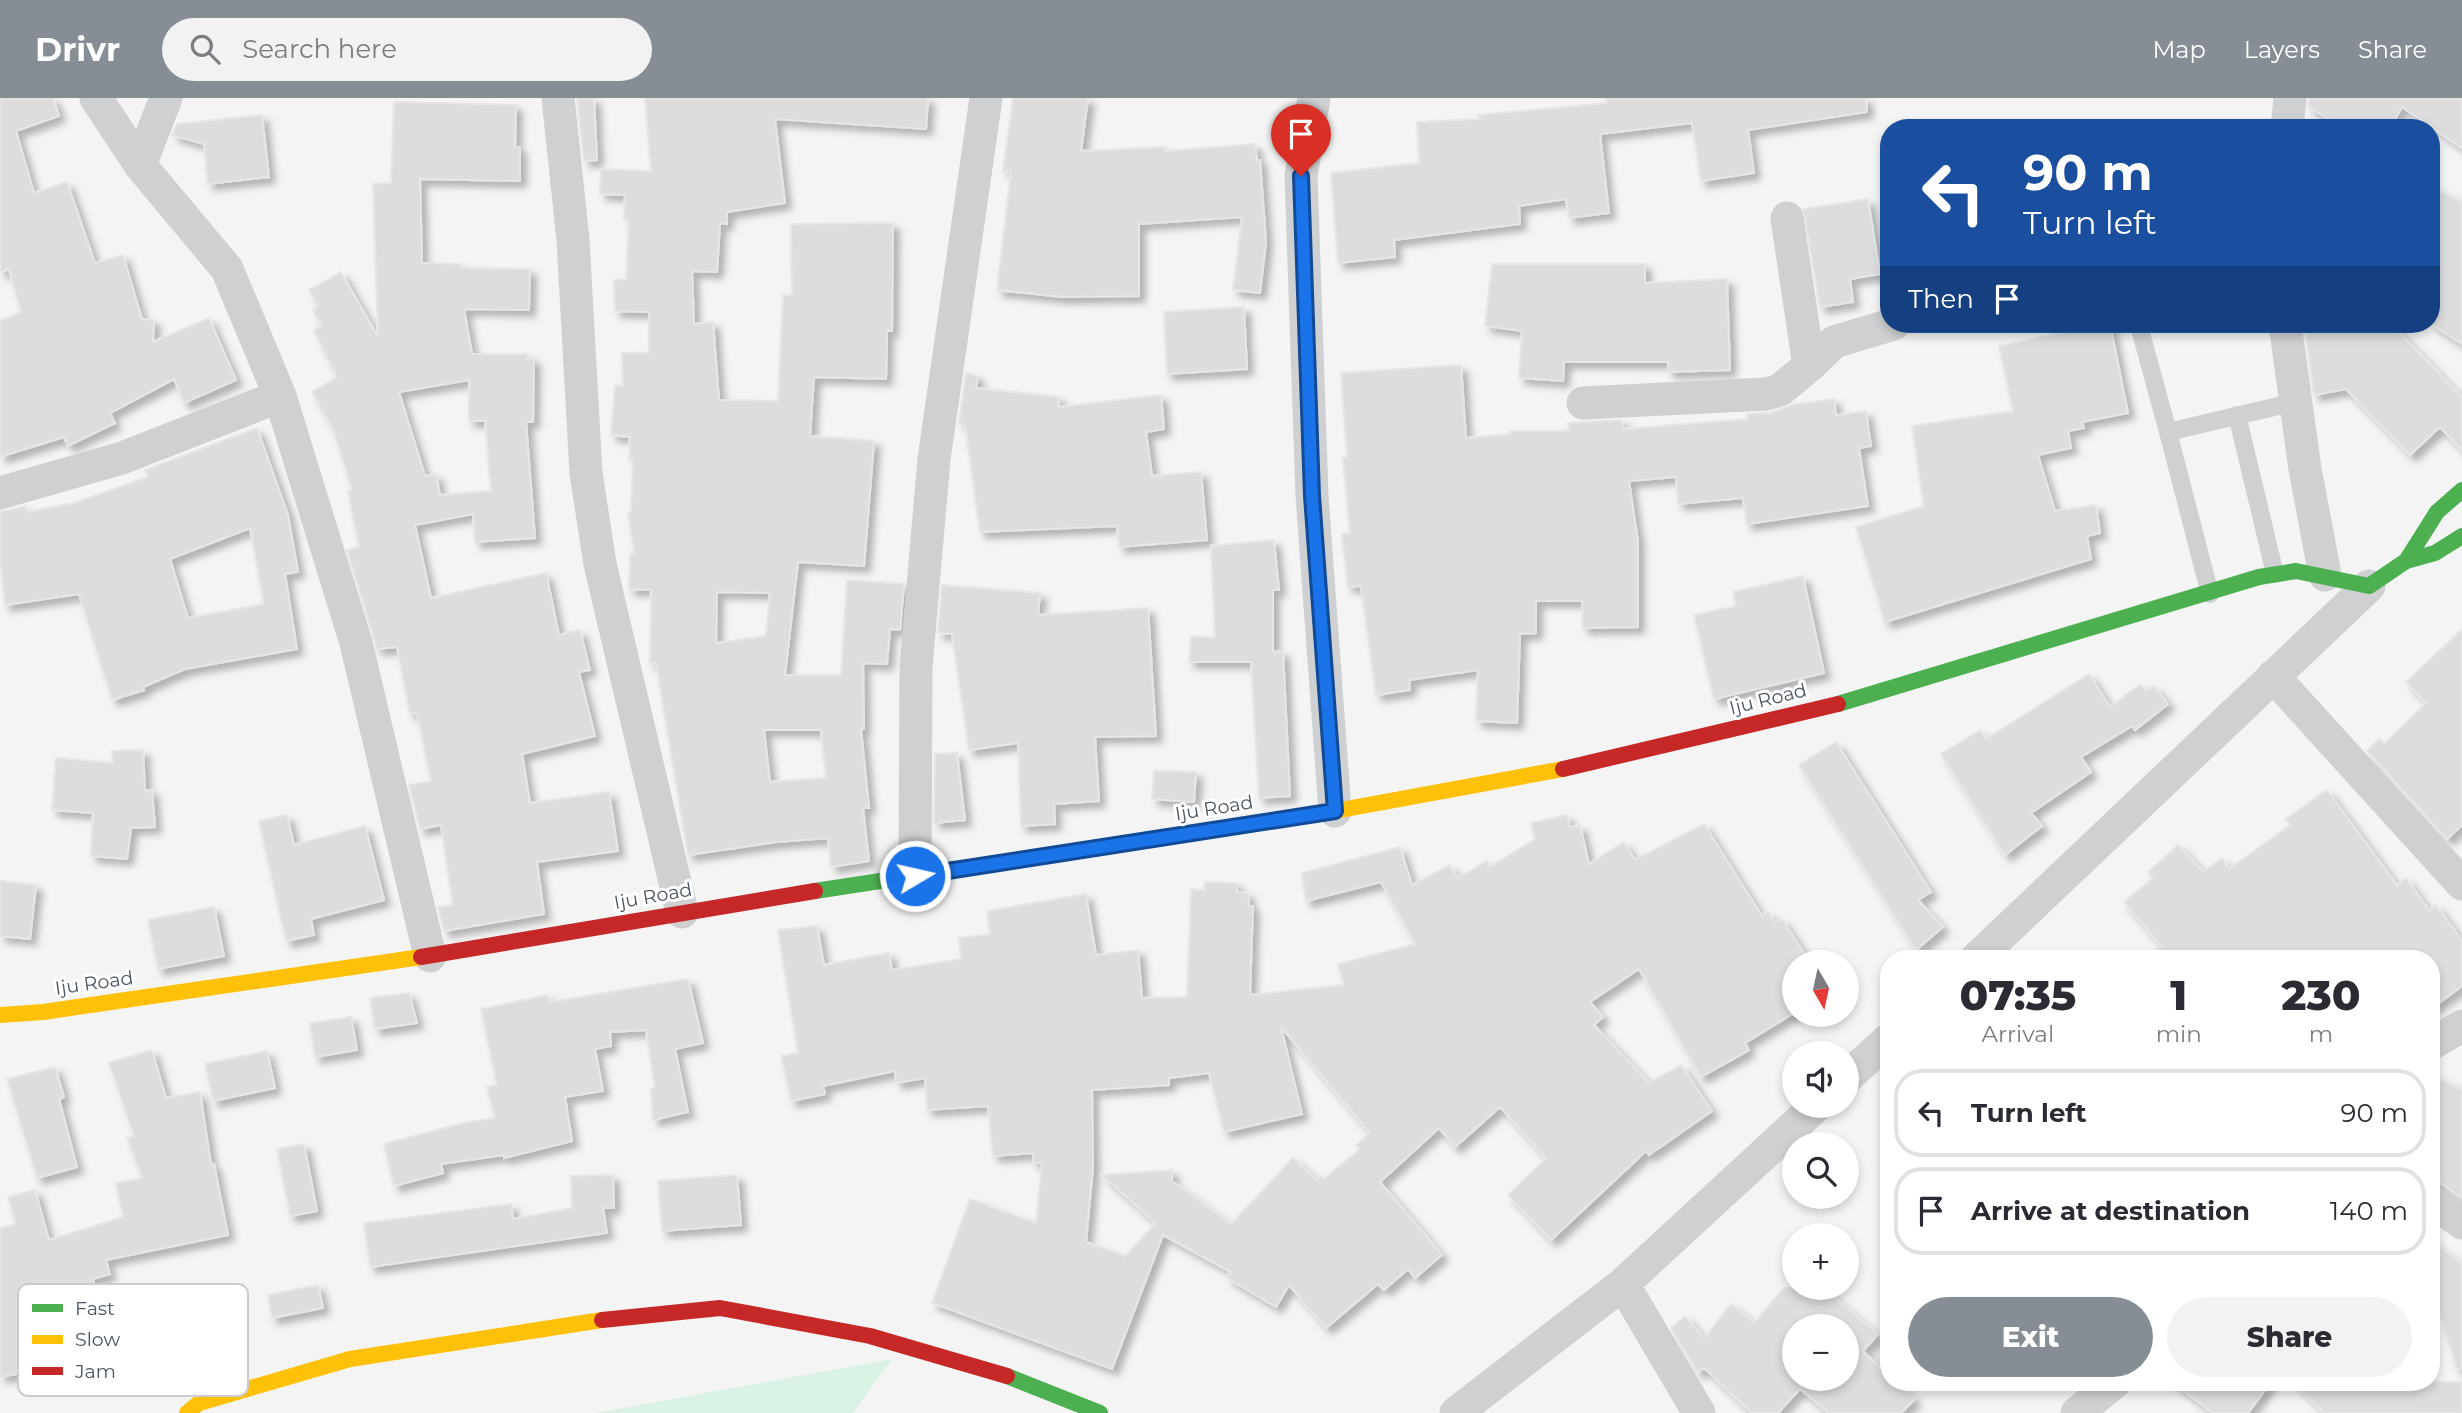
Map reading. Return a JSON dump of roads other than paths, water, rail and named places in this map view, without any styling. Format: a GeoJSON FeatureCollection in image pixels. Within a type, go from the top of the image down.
{"type":"FeatureCollection","features":[{"type":"Feature","properties":{"kind":"main road"},"geometry":{"type":"LineString","coordinates":[[2406,561],[2437,512],[2462,490]]}},
{"type":"Feature","properties":{"kind":"main road"},"geometry":{"type":"LineString","coordinates":[[2369,586],[2406,561],[2435,553],[2460,541]]}},
{"type":"Feature","properties":{"kind":"main road","name":"Iju Road"},"geometry":{"type":"LineString","coordinates":[[0,1015],[43,1012],[430,956],[682,912],[1335,811],[1602,762],[1882,693],[2276,574],[2297,571],[2369,586]]}},
{"type":"Feature","properties":{"kind":"main road"},"geometry":{"type":"LineString","coordinates":[[248,1392],[350,1359],[577,1323],[720,1308],[870,1336],[1007,1376],[1100,1413]]}},
{"type":"Feature","properties":{"kind":"main road"},"geometry":{"type":"LineString","coordinates":[[194,1410],[237,1396]]}},
{"type":"Feature","properties":{"kind":"street"},"geometry":{"type":"LineString","coordinates":[[96,98],[140,165],[227,269],[280,396],[356,643],[430,956]]}},
{"type":"Feature","properties":{"kind":"street"},"geometry":{"type":"LineString","coordinates":[[140,165],[166,98]]}},
{"type":"Feature","properties":{"kind":"street"},"geometry":{"type":"LineString","coordinates":[[558,98],[573,240],[586,473],[600,564],[682,912]]}},
{"type":"Feature","properties":{"kind":"street"},"geometry":{"type":"LineString","coordinates":[[915,876],[916,667],[934,459],[986,98]]}},
{"type":"Feature","properties":{"kind":"street"},"geometry":{"type":"LineString","coordinates":[[1314,98],[1301,190],[1312,496],[1335,811]]}},
{"type":"Feature","properties":{"kind":"street"},"geometry":{"type":"LineString","coordinates":[[2288,119],[2290,98]]}},
{"type":"Feature","properties":{"kind":"street"},"geometry":{"type":"LineString","coordinates":[[1787,218],[1809,366]]}},
{"type":"Feature","properties":{"kind":"street"},"geometry":{"type":"LineString","coordinates":[[1583,403],[1766,394],[1780,390],[1834,342],[1880,328]]}},
{"type":"Feature","properties":{"kind":"street"},"geometry":{"type":"LineString","coordinates":[[2285,333],[2325,575]]}},
{"type":"Feature","properties":{"kind":"street"},"geometry":{"type":"LineString","coordinates":[[0,493],[122,457],[280,396]]}},
{"type":"Feature","properties":{"kind":"street"},"geometry":{"type":"LineString","coordinates":[[2437,512],[2460,541]]}},
{"type":"Feature","properties":{"kind":"street"},"geometry":{"type":"LineString","coordinates":[[1985,950],[2369,586]]}},
{"type":"Feature","properties":{"kind":"street"},"geometry":{"type":"LineString","coordinates":[[2273,676],[2462,884]]}},
{"type":"Feature","properties":{"kind":"street"},"geometry":{"type":"LineString","coordinates":[[2440,1039],[2462,1026]]}},
{"type":"Feature","properties":{"kind":"street"},"geometry":{"type":"LineString","coordinates":[[1859,1067],[1880,1047]]}},
{"type":"Feature","properties":{"kind":"street"},"geometry":{"type":"LineString","coordinates":[[1456,1413],[1623,1284],[1803,1118]]}},
{"type":"Feature","properties":{"kind":"street"},"geometry":{"type":"LineString","coordinates":[[2440,1207],[2462,1223]]}},
{"type":"Feature","properties":{"kind":"street"},"geometry":{"type":"LineString","coordinates":[[1623,1284],[1699,1413]]}},
{"type":"Feature","properties":{"kind":"street"},"geometry":{"type":"LineString","coordinates":[[2077,1413],[2104,1391]]}},
{"type":"Feature","properties":{"kind":"lane"},"geometry":{"type":"LineString","coordinates":[[2141,333],[2210,594]]}},
{"type":"Feature","properties":{"kind":"lane"},"geometry":{"type":"LineString","coordinates":[[2168,432],[2295,402]]}},
{"type":"Feature","properties":{"kind":"lane"},"geometry":{"type":"LineString","coordinates":[[2237,415],[2276,574]]}}]}
